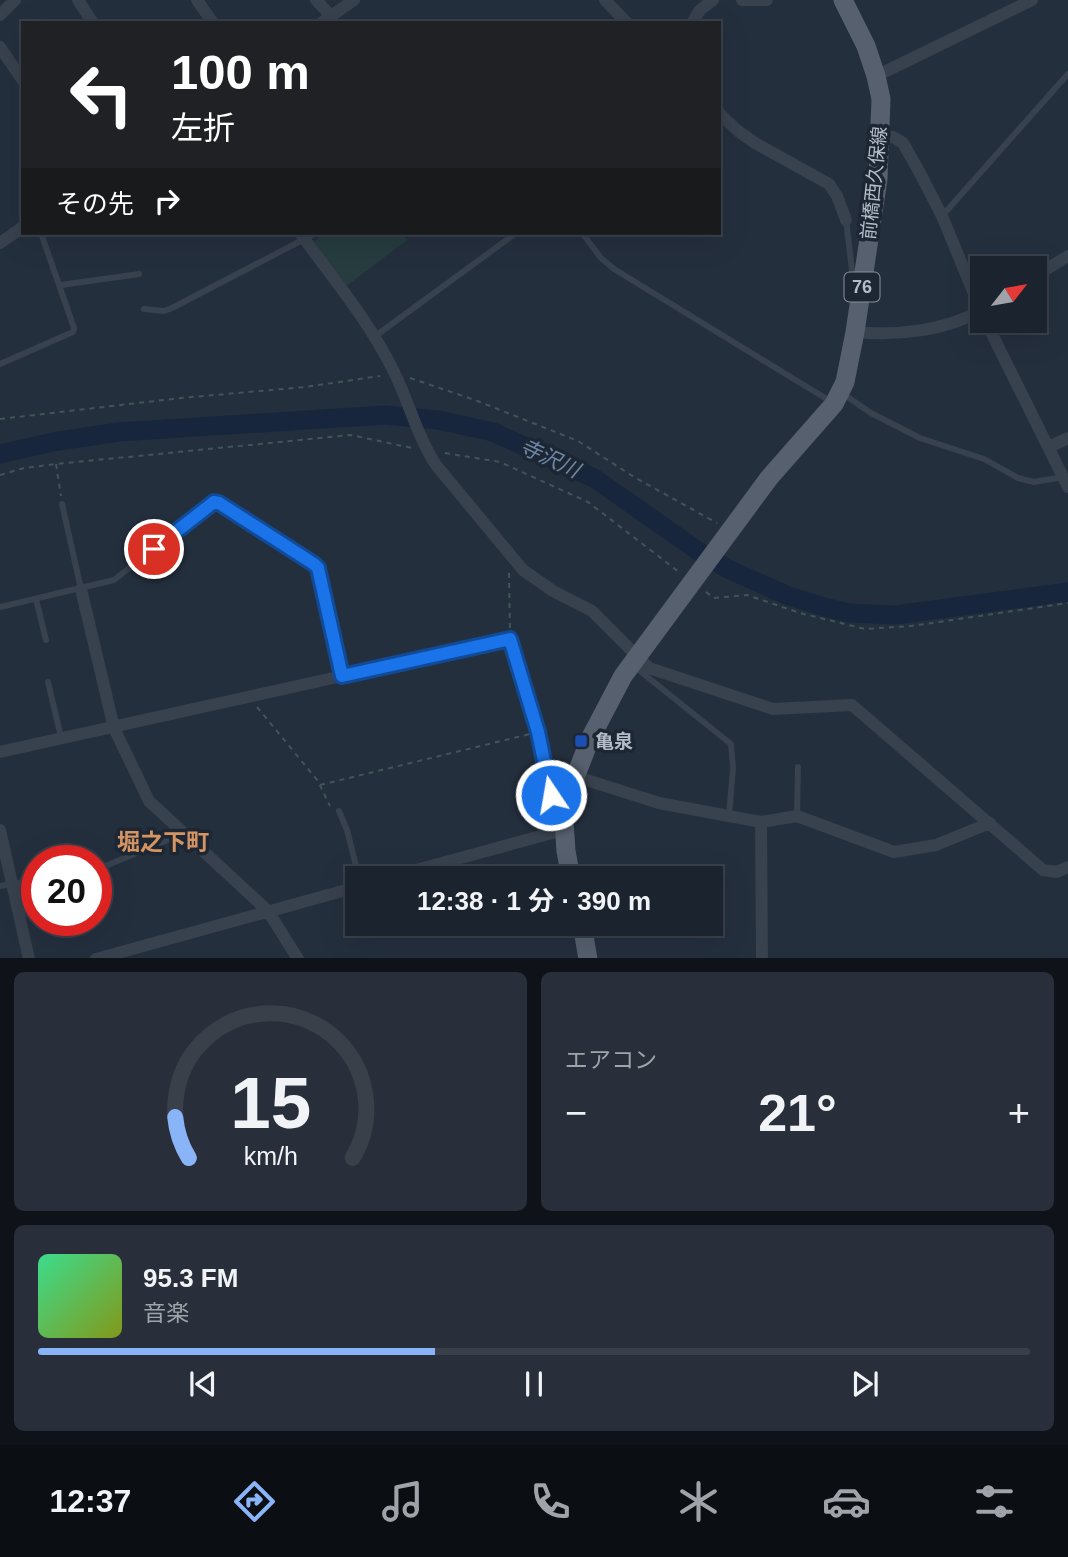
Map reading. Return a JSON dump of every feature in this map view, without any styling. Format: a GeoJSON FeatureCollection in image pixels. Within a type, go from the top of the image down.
{"type":"FeatureCollection","features":[{"type":"Feature","properties":{"kind":"main road","name":"前橋西久保線"},"geometry":{"type":"LineString","coordinates":[[727,535],[769,478],[838,398],[855,332],[878,179],[881,99],[866,46],[844,0]]}},
{"type":"Feature","properties":{"kind":"main road","name":"76"},"geometry":{"type":"LineString","coordinates":[[569,866],[563,830],[563,807],[591,737],[634,659],[727,535]]}},
{"type":"Feature","properties":{"kind":"main road"},"geometry":{"type":"LineString","coordinates":[[584,936],[588,958]]}},
{"type":"Feature","properties":{"kind":"street"},"geometry":{"type":"LineString","coordinates":[[0,15],[15,0]]}},
{"type":"Feature","properties":{"kind":"street"},"geometry":{"type":"LineString","coordinates":[[78,0],[92,21]]}},
{"type":"Feature","properties":{"kind":"street"},"geometry":{"type":"LineString","coordinates":[[197,0],[212,21]]}},
{"type":"Feature","properties":{"kind":"street"},"geometry":{"type":"LineString","coordinates":[[316,0],[326,19],[354,0]]}},
{"type":"Feature","properties":{"kind":"street"},"geometry":{"type":"LineString","coordinates":[[605,0],[625,21]]}},
{"type":"Feature","properties":{"kind":"street"},"geometry":{"type":"LineString","coordinates":[[693,21],[700,10],[713,0]]}},
{"type":"Feature","properties":{"kind":"street"},"geometry":{"type":"LineString","coordinates":[[742,0],[767,0]]}},
{"type":"Feature","properties":{"kind":"street"},"geometry":{"type":"LineString","coordinates":[[876,76],[1032,0]]}},
{"type":"Feature","properties":{"kind":"street"},"geometry":{"type":"LineString","coordinates":[[0,47],[21,78]]}},
{"type":"Feature","properties":{"kind":"street"},"geometry":{"type":"LineString","coordinates":[[721,115],[755,143],[829,184],[837,196],[846,220]]}},
{"type":"Feature","properties":{"kind":"street"},"geometry":{"type":"LineString","coordinates":[[880,138],[893,137],[903,144],[942,216],[970,284]]}},
{"type":"Feature","properties":{"kind":"street"},"geometry":{"type":"LineString","coordinates":[[0,243],[21,228]]}},
{"type":"Feature","properties":{"kind":"street"},"geometry":{"type":"LineString","coordinates":[[302,236],[374,337],[397,379],[427,452],[446,481],[513,560],[534,579],[592,611],[634,659],[649,668],[774,709],[852,705],[1043,870],[1057,872],[1068,867]]}},
{"type":"Feature","properties":{"kind":"street"},"geometry":{"type":"LineString","coordinates":[[1047,269],[1068,256]]}},
{"type":"Feature","properties":{"kind":"street"},"geometry":{"type":"LineString","coordinates":[[855,332],[871,334],[929,329],[970,316]]}},
{"type":"Feature","properties":{"kind":"street"},"geometry":{"type":"LineString","coordinates":[[992,333],[1066,480]]}},
{"type":"Feature","properties":{"kind":"street"},"geometry":{"type":"LineString","coordinates":[[1049,447],[1068,438]]}},
{"type":"Feature","properties":{"kind":"street"},"geometry":{"type":"LineString","coordinates":[[81,589],[114,728],[149,801],[268,911],[298,958]]}},
{"type":"Feature","properties":{"kind":"street"},"geometry":{"type":"LineString","coordinates":[[0,752],[342,676]]}},
{"type":"Feature","properties":{"kind":"street"},"geometry":{"type":"LineString","coordinates":[[574,776],[659,803],[761,822],[797,816],[894,852],[936,845],[990,823]]}},
{"type":"Feature","properties":{"kind":"street"},"geometry":{"type":"LineString","coordinates":[[761,822],[762,958]]}},
{"type":"Feature","properties":{"kind":"street"},"geometry":{"type":"LineString","coordinates":[[0,830],[6,885],[29,958]]}},
{"type":"Feature","properties":{"kind":"street"},"geometry":{"type":"LineString","coordinates":[[431,866],[563,830]]}},
{"type":"Feature","properties":{"kind":"street"},"geometry":{"type":"LineString","coordinates":[[96,958],[345,890]]}},
{"type":"Feature","properties":{"kind":"lane"},"geometry":{"type":"LineString","coordinates":[[942,216],[1068,74]]}},
{"type":"Feature","properties":{"kind":"lane"},"geometry":{"type":"LineString","coordinates":[[846,220],[852,281],[860,298]]}},
{"type":"Feature","properties":{"kind":"lane"},"geometry":{"type":"LineString","coordinates":[[0,364],[74,332],[61,285],[42,235]]}},
{"type":"Feature","properties":{"kind":"lane"},"geometry":{"type":"LineString","coordinates":[[374,337],[513,235]]}},
{"type":"Feature","properties":{"kind":"lane"},"geometry":{"type":"LineString","coordinates":[[584,235],[614,270],[838,398],[920,438],[976,456],[1018,478],[1034,482],[1066,480]]}},
{"type":"Feature","properties":{"kind":"lane"},"geometry":{"type":"LineString","coordinates":[[144,309],[164,311],[172,308],[302,236]]}},
{"type":"Feature","properties":{"kind":"lane"},"geometry":{"type":"LineString","coordinates":[[61,285],[139,274]]}},
{"type":"Feature","properties":{"kind":"lane"},"geometry":{"type":"LineString","coordinates":[[0,607],[114,580],[214,502],[219,503],[318,568],[342,676],[510,639],[538,732],[551,795],[557,804],[563,807]]}},
{"type":"Feature","properties":{"kind":"lane"},"geometry":{"type":"LineString","coordinates":[[62,504],[81,589]]}},
{"type":"Feature","properties":{"kind":"lane"},"geometry":{"type":"LineString","coordinates":[[36,599],[46,640]]}},
{"type":"Feature","properties":{"kind":"lane"},"geometry":{"type":"LineString","coordinates":[[634,659],[731,744],[733,768],[729,816]]}},
{"type":"Feature","properties":{"kind":"lane"},"geometry":{"type":"LineString","coordinates":[[48,682],[62,739]]}},
{"type":"Feature","properties":{"kind":"lane"},"geometry":{"type":"LineString","coordinates":[[797,816],[798,767]]}},
{"type":"Feature","properties":{"kind":"lane"},"geometry":{"type":"LineString","coordinates":[[339,811],[356,866]]}},
{"type":"Feature","properties":{"kind":"lane"},"geometry":{"type":"LineString","coordinates":[[112,863],[177,836],[180,831]]}},
{"type":"Feature","properties":{"kind":"path"},"geometry":{"type":"LineString","coordinates":[[0,419],[168,399],[397,379],[475,400],[578,441],[727,535]]}},
{"type":"Feature","properties":{"kind":"path"},"geometry":{"type":"LineString","coordinates":[[0,475],[24,468],[56,464],[351,435],[427,452],[479,457],[500,462],[588,502],[695,580],[715,598],[747,595],[800,613],[865,629],[912,626],[1068,603]]}},
{"type":"Feature","properties":{"kind":"path"},"geometry":{"type":"LineString","coordinates":[[56,464],[62,504]]}},
{"type":"Feature","properties":{"kind":"path"},"geometry":{"type":"LineString","coordinates":[[510,639],[509,573],[513,560]]}},
{"type":"Feature","properties":{"kind":"path"},"geometry":{"type":"LineString","coordinates":[[248,696],[320,785],[330,807]]}},
{"type":"Feature","properties":{"kind":"path"},"geometry":{"type":"LineString","coordinates":[[320,785],[538,732]]}},
{"type":"Feature","properties":{"kind":"green space"},"geometry":{"type":"Polygon","coordinates":[[[322,235],[403,235],[407,240],[345,287],[314,242],[322,235]]]}},
{"type":"Feature","properties":{"kind":"waterway","name":"寺沢川"},"geometry":{"type":"LineString","coordinates":[[0,454],[58,441],[119,432],[385,415],[438,420],[493,432],[594,478],[728,569],[786,595],[824,607],[850,613],[895,615],[1068,592]]}},
{"type":"Feature","properties":{"kind":"place","name":"亀泉"},"geometry":{"type":"Point","coordinates":[581,741]}},
{"type":"Feature","properties":{"kind":"district","name":"堀之下町"},"geometry":{"type":"Point","coordinates":[163,842]}},
{"type":"Feature","properties":{"kind":"route"},"geometry":{"type":"LineString","coordinates":[[154,549],[214,502],[314,564],[318,568],[342,676],[510,639],[538,732],[551,795]]}}]}
